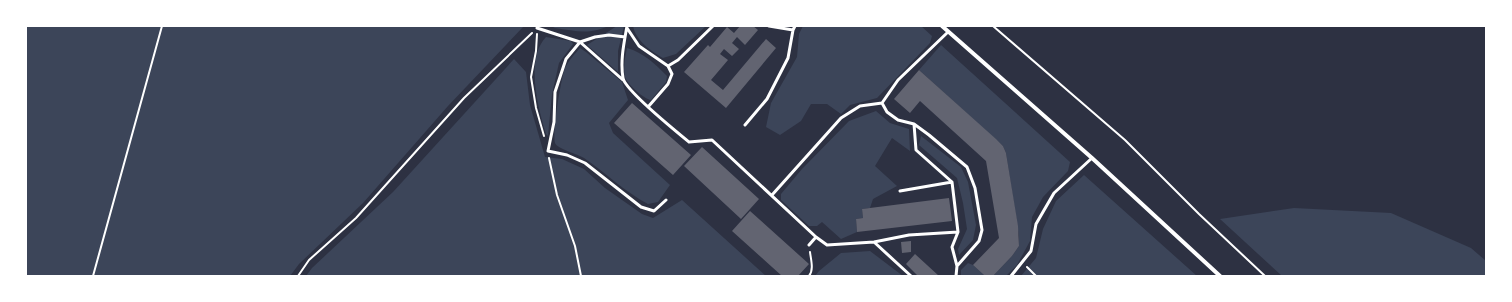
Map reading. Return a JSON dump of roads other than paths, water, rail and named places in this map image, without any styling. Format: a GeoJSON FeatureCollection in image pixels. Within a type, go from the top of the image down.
{"type":"FeatureCollection","features":[{"type":"Feature","properties":{"kind":"street"},"geometry":{"type":"LineString","coordinates":[[942,26],[1092,158],[1220,276]]}},
{"type":"Feature","properties":{"kind":"lane"},"geometry":{"type":"LineString","coordinates":[[668,66],[678,60],[713,26]]}},
{"type":"Feature","properties":{"kind":"lane"},"geometry":{"type":"LineString","coordinates":[[769,26],[793,30]]}},
{"type":"Feature","properties":{"kind":"lane"},"geometry":{"type":"LineString","coordinates":[[745,125],[767,99],[788,58],[795,26]]}},
{"type":"Feature","properties":{"kind":"lane"},"geometry":{"type":"LineString","coordinates":[[627,27],[639,46],[668,66],[672,74],[668,84],[648,107]]}},
{"type":"Feature","properties":{"kind":"lane"},"geometry":{"type":"LineString","coordinates":[[623,80],[622,54],[627,27]]}},
{"type":"Feature","properties":{"kind":"lane"},"geometry":{"type":"LineString","coordinates":[[537,28],[580,42],[623,80],[648,107],[689,142],[712,140],[816,237],[827,245],[874,242],[910,235],[958,232]]}},
{"type":"Feature","properties":{"kind":"lane"},"geometry":{"type":"LineString","coordinates":[[772,195],[841,118],[860,106],[882,103],[898,80],[948,32]]}},
{"type":"Feature","properties":{"kind":"lane"},"geometry":{"type":"LineString","coordinates":[[625,36],[609,35],[595,37],[580,42],[566,59],[555,92],[554,122],[548,151],[567,155],[585,163],[641,208],[654,211],[666,200]]}},
{"type":"Feature","properties":{"kind":"lane"},"geometry":{"type":"LineString","coordinates":[[882,103],[887,112],[898,120],[914,124],[967,167],[975,188],[982,230],[979,241],[957,266]]}},
{"type":"Feature","properties":{"kind":"lane"},"geometry":{"type":"LineString","coordinates":[[914,124],[916,150],[952,182],[958,232],[952,247],[957,266],[956,276]]}},
{"type":"Feature","properties":{"kind":"lane"},"geometry":{"type":"LineString","coordinates":[[1011,276],[1031,251],[1036,224],[1054,193],[1092,158]]}},
{"type":"Feature","properties":{"kind":"lane"},"geometry":{"type":"LineString","coordinates":[[900,191],[952,182]]}},
{"type":"Feature","properties":{"kind":"lane"},"geometry":{"type":"LineString","coordinates":[[809,245],[816,237]]}},
{"type":"Feature","properties":{"kind":"lane"},"geometry":{"type":"LineString","coordinates":[[874,242],[911,276]]}}]}
